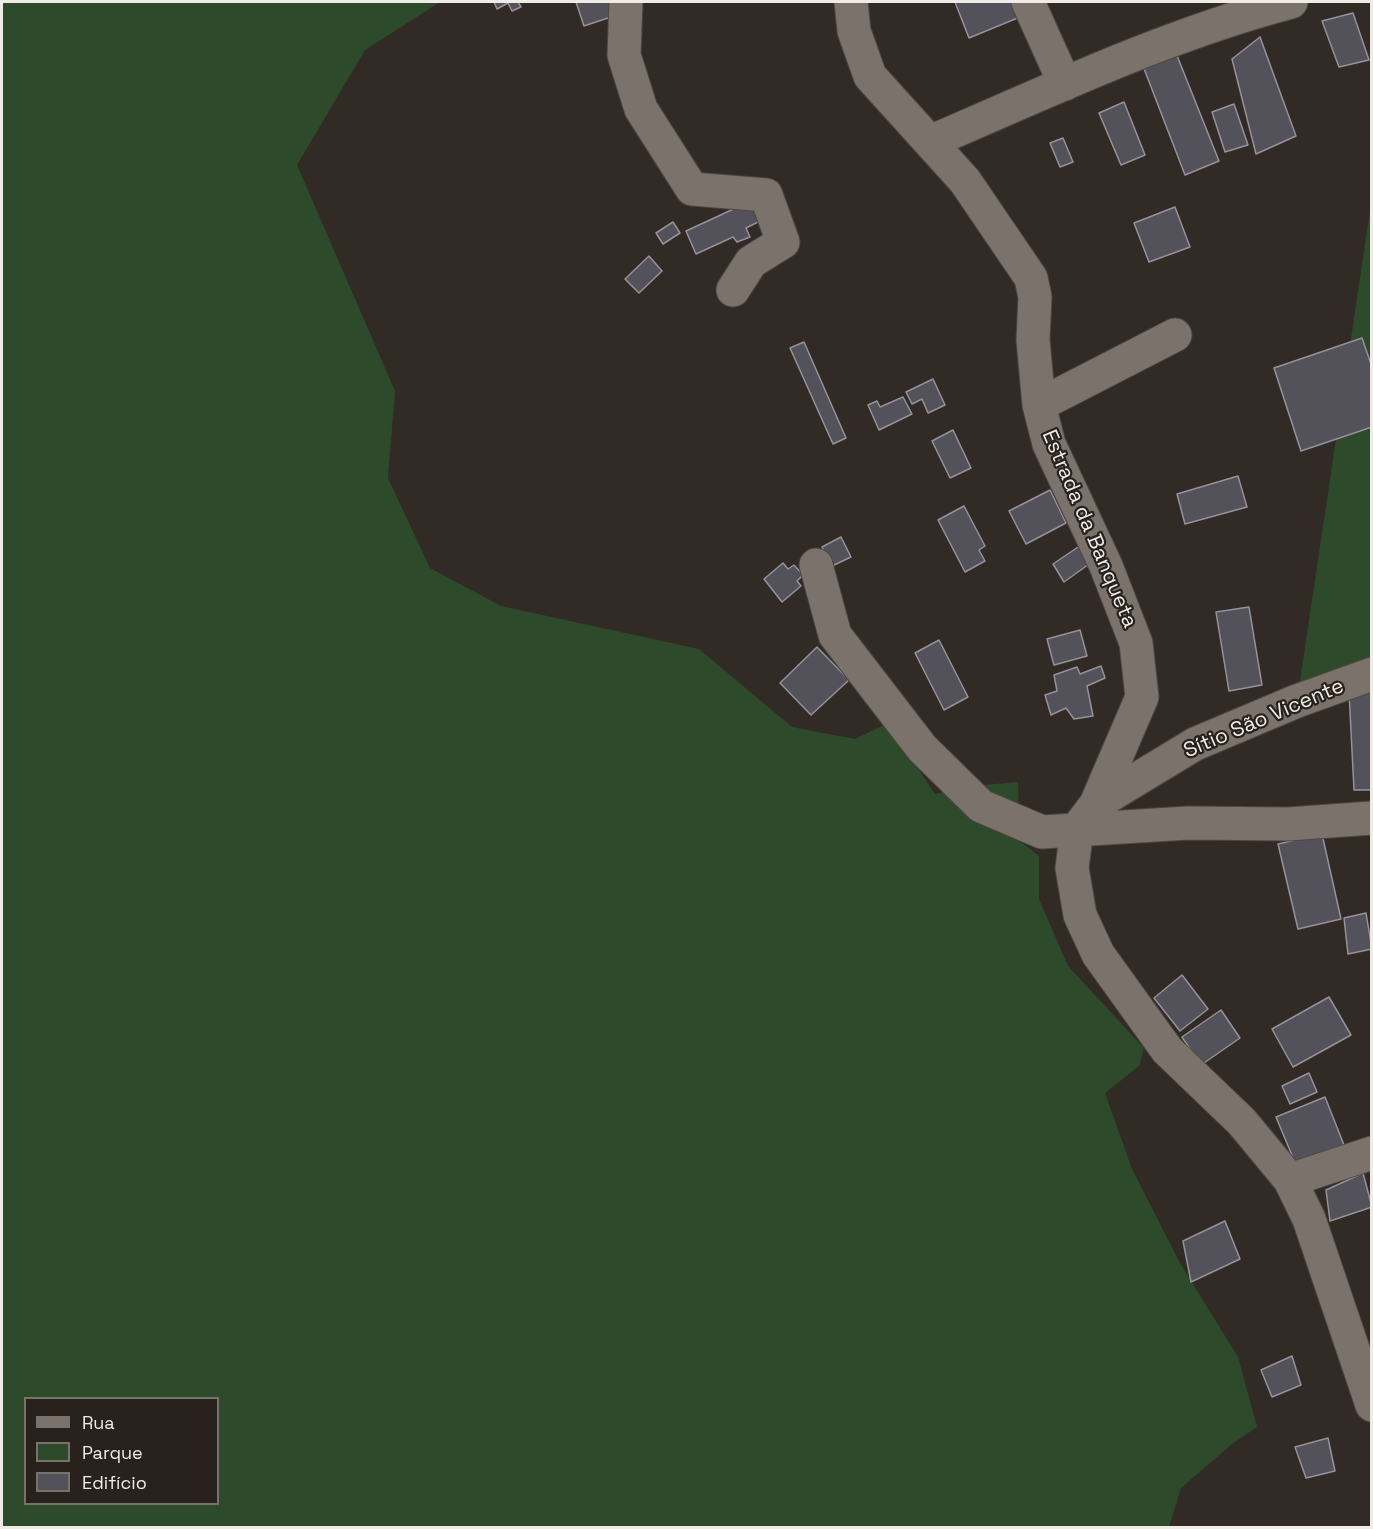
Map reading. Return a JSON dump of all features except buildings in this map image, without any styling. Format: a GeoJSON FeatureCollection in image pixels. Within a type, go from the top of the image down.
{"type":"FeatureCollection","features":[{"type":"Feature","properties":{"kind":"street"},"geometry":{"type":"LineString","coordinates":[[626,2],[624,55],[641,109],[692,189],[766,195],[783,242],[751,262],[732,290]]}},
{"type":"Feature","properties":{"kind":"street"},"geometry":{"type":"LineString","coordinates":[[833,2],[845,28],[861,51]]}},
{"type":"Feature","properties":{"kind":"street","name":"Estrada da Banqueta"},"geometry":{"type":"LineString","coordinates":[[851,2],[854,31],[870,76],[965,181],[1030,278],[1035,297],[1033,340],[1039,405],[1048,444],[1106,566],[1136,643],[1142,697],[1086,817],[1072,868],[1080,915],[1098,954],[1167,1050],[1242,1122],[1290,1180],[1310,1219],[1371,1405]]}},
{"type":"Feature","properties":{"kind":"street"},"geometry":{"type":"LineString","coordinates":[[1028,2],[1065,84]]}},
{"type":"Feature","properties":{"kind":"street"},"geometry":{"type":"LineString","coordinates":[[930,141],[1162,45],[1248,13],[1291,2]]}},
{"type":"Feature","properties":{"kind":"street"},"geometry":{"type":"LineString","coordinates":[[1039,405],[1175,335]]}},
{"type":"Feature","properties":{"kind":"street"},"geometry":{"type":"LineString","coordinates":[[816,565],[835,635],[922,748],[981,806],[1042,832],[1086,817],[1188,824],[1288,824],[1371,818]]}},
{"type":"Feature","properties":{"kind":"street","name":"Sítio São Vicente"},"geometry":{"type":"LineString","coordinates":[[1086,817],[1195,744],[1297,701],[1371,674]]}},
{"type":"Feature","properties":{"kind":"street"},"geometry":{"type":"LineString","coordinates":[[1290,1180],[1371,1153]]}},
{"type":"Feature","properties":{"kind":"green space"},"geometry":{"type":"Polygon","coordinates":[[[2,2],[440,2],[365,50],[297,165],[395,391],[388,478],[430,568],[501,606],[699,649],[792,727],[855,739],[888,723],[935,794],[972,786],[1018,782],[1020,841],[1039,856],[1039,899],[1068,966],[1144,1048],[1139,1066],[1105,1093],[1132,1169],[1180,1263],[1238,1357],[1257,1427],[1232,1444],[1181,1488],[1169,1527],[2,1528],[2,2]]]}},
{"type":"Feature","properties":{"kind":"green space"},"geometry":{"type":"Polygon","coordinates":[[[1371,204],[1371,674],[1297,701],[1371,204]]]}}]}
